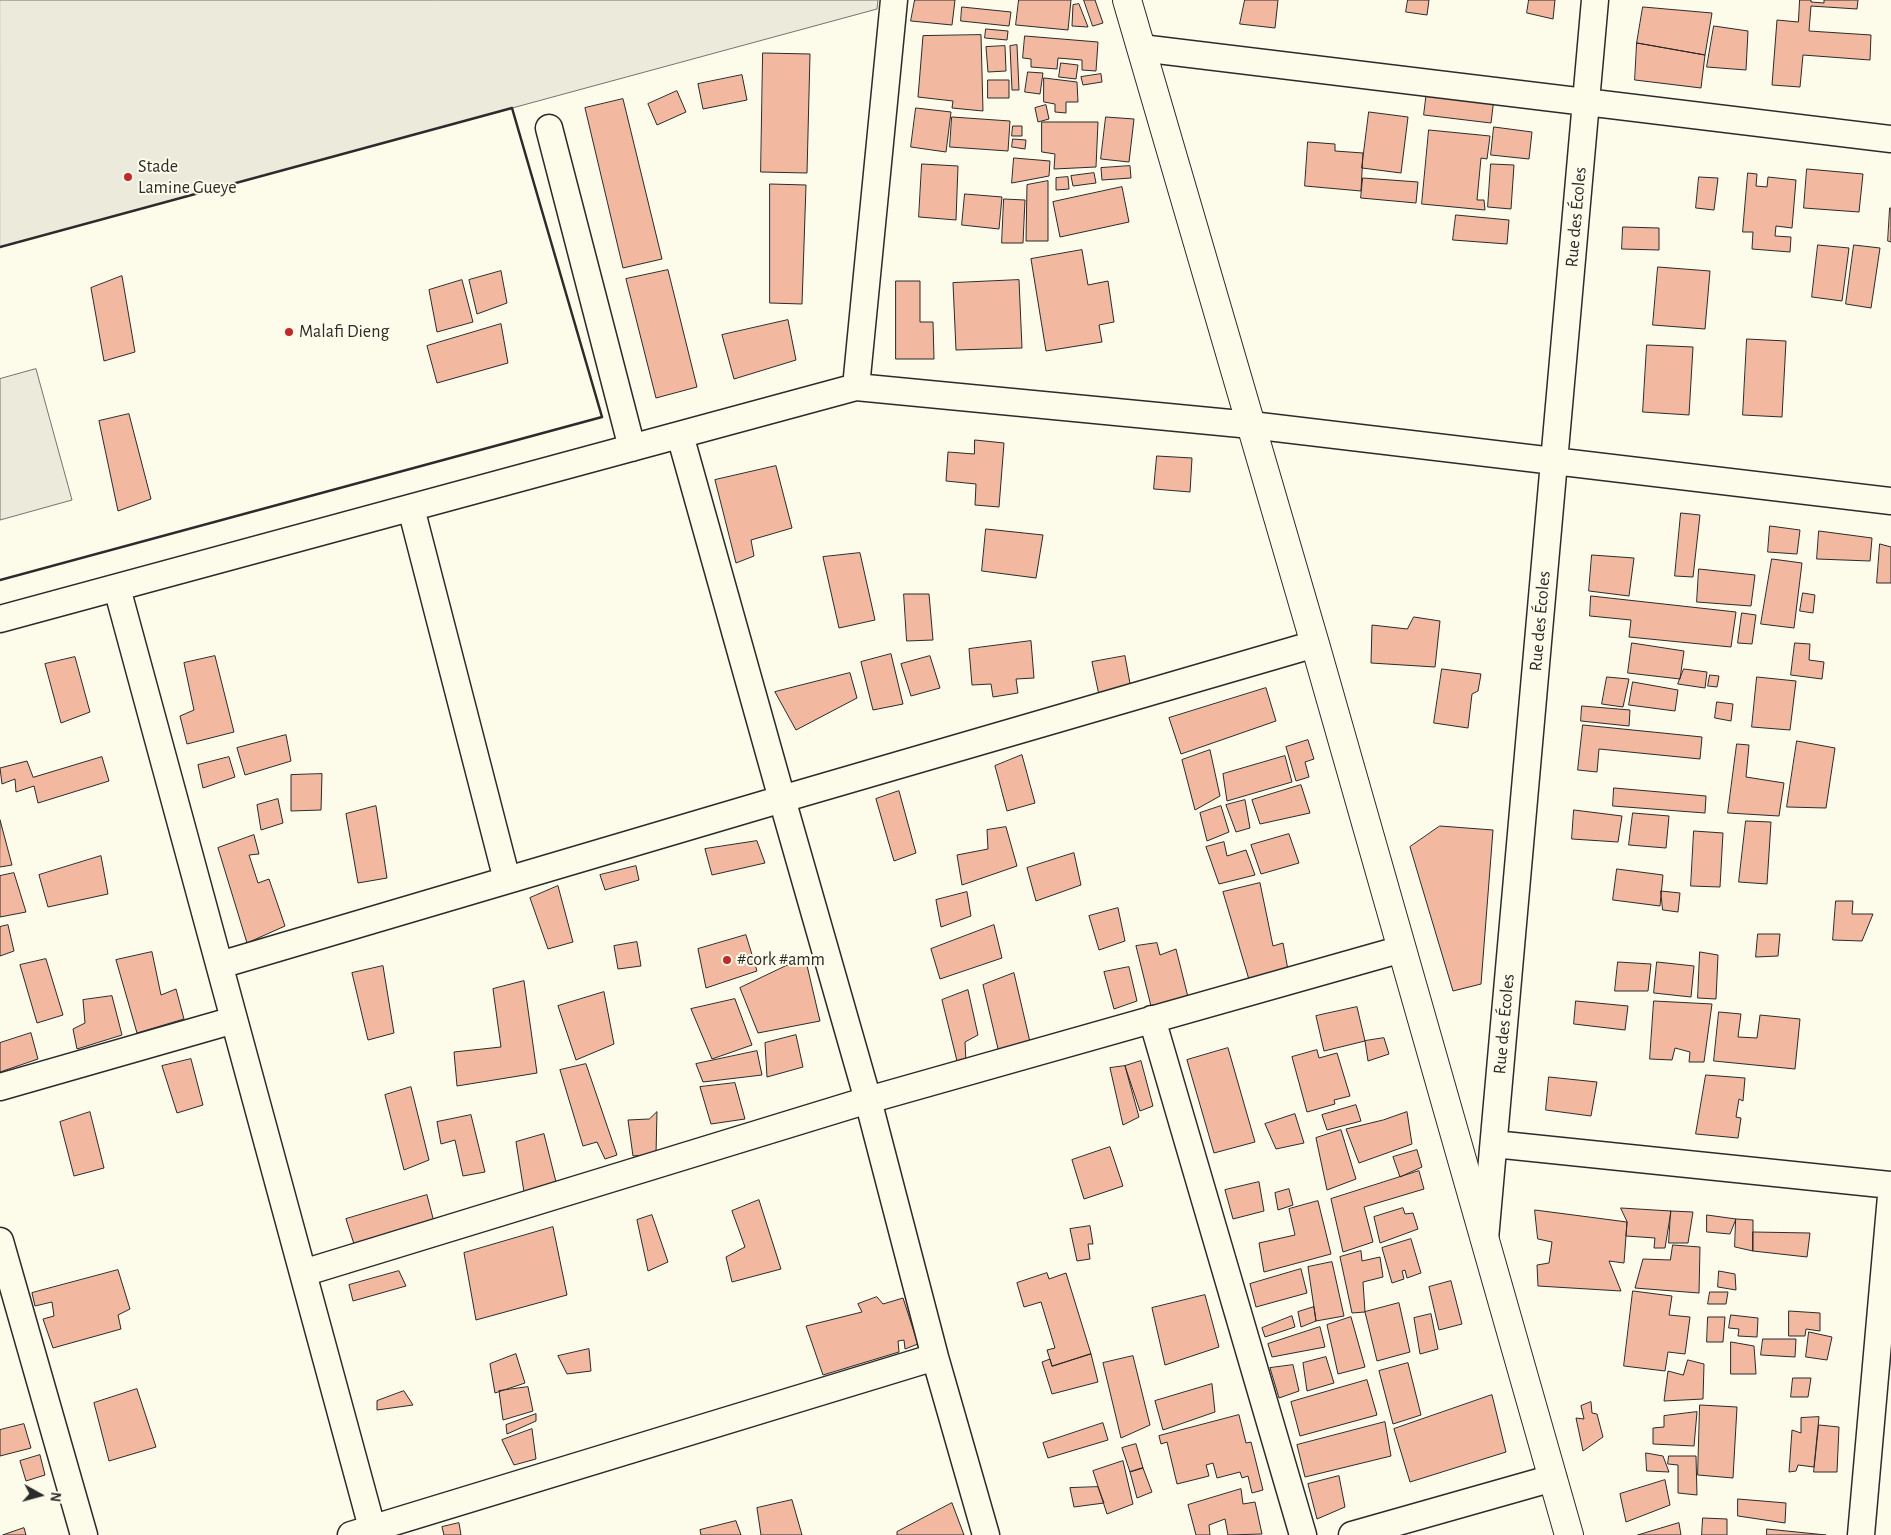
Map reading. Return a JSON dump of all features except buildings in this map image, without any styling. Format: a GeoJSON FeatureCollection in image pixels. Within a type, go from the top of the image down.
{"type":"FeatureCollection","features":[{"type":"Feature","properties":{"kind":"street"},"geometry":{"type":"LineString","coordinates":[[856,387],[894,0]]}},
{"type":"Feature","properties":{"kind":"street"},"geometry":{"type":"LineString","coordinates":[[1127,0],[1315,644],[1569,1535]]}},
{"type":"Feature","properties":{"kind":"street","name":"Rue des Écoles"},"geometry":{"type":"LineString","coordinates":[[1485,1242],[1595,0]]}},
{"type":"Feature","properties":{"kind":"street"},"geometry":{"type":"LineString","coordinates":[[1141,48],[1891,138]]}},
{"type":"Feature","properties":{"kind":"street"},"geometry":{"type":"LineString","coordinates":[[549,128],[632,448]]}},
{"type":"Feature","properties":{"kind":"street"},"geometry":{"type":"LineString","coordinates":[[0,619],[856,387],[1251,425],[1891,500]]}},
{"type":"Feature","properties":{"kind":"street"},"geometry":{"type":"LineString","coordinates":[[680,435],[868,1100],[935,1357],[986,1535]]}},
{"type":"Feature","properties":{"kind":"street"},"geometry":{"type":"LineString","coordinates":[[411,508],[507,880]]}},
{"type":"Feature","properties":{"kind":"street"},"geometry":{"type":"LineString","coordinates":[[117,588],[303,1273],[366,1533],[935,1357]]}},
{"type":"Feature","properties":{"kind":"street"},"geometry":{"type":"LineString","coordinates":[[220,965],[1315,644]]}},
{"type":"Feature","properties":{"kind":"street"},"geometry":{"type":"LineString","coordinates":[[303,1273],[868,1100],[1402,950]]}},
{"type":"Feature","properties":{"kind":"street"},"geometry":{"type":"LineString","coordinates":[[1152,1019],[1303,1535]]}},
{"type":"Feature","properties":{"kind":"street"},"geometry":{"type":"LineString","coordinates":[[0,1087],[234,1020]]}},
{"type":"Feature","properties":{"kind":"street"},"geometry":{"type":"LineString","coordinates":[[1494,1144],[1891,1185]]}},
{"type":"Feature","properties":{"kind":"street"},"geometry":{"type":"LineString","coordinates":[[1861,1535],[1891,1196]]}},
{"type":"Feature","properties":{"kind":"street"},"geometry":{"type":"LineString","coordinates":[[0,1241],[84,1535]]}},
{"type":"Feature","properties":{"kind":"street"},"geometry":{"type":"LineString","coordinates":[[1352,1535],[1552,1478]]}},
{"type":"Feature","properties":{"kind":"shaded area","name":"Stade Lamine Gueye"},"geometry":{"type":"Polygon","coordinates":[[[0,0],[878,0],[877,9],[0,247],[0,0]]]}},
{"type":"Feature","properties":{"kind":"shaded area"},"geometry":{"type":"Polygon","coordinates":[[[36,369],[72,500],[0,520],[0,379],[36,369]]]}},
{"type":"Feature","properties":{"kind":"wall"},"geometry":{"type":"LineString","coordinates":[[0,247],[512,108],[602,417],[0,580]]}},
{"type":"Feature","properties":{"kind":"place","name":"Stade Lamine Gueye"},"geometry":{"type":"Point","coordinates":[128,177]}},
{"type":"Feature","properties":{"kind":"place","name":"Malafi Dieng"},"geometry":{"type":"Point","coordinates":[289,332]}},
{"type":"Feature","properties":{"kind":"place","name":"#cork #amm"},"geometry":{"type":"Point","coordinates":[727,960]}}]}
